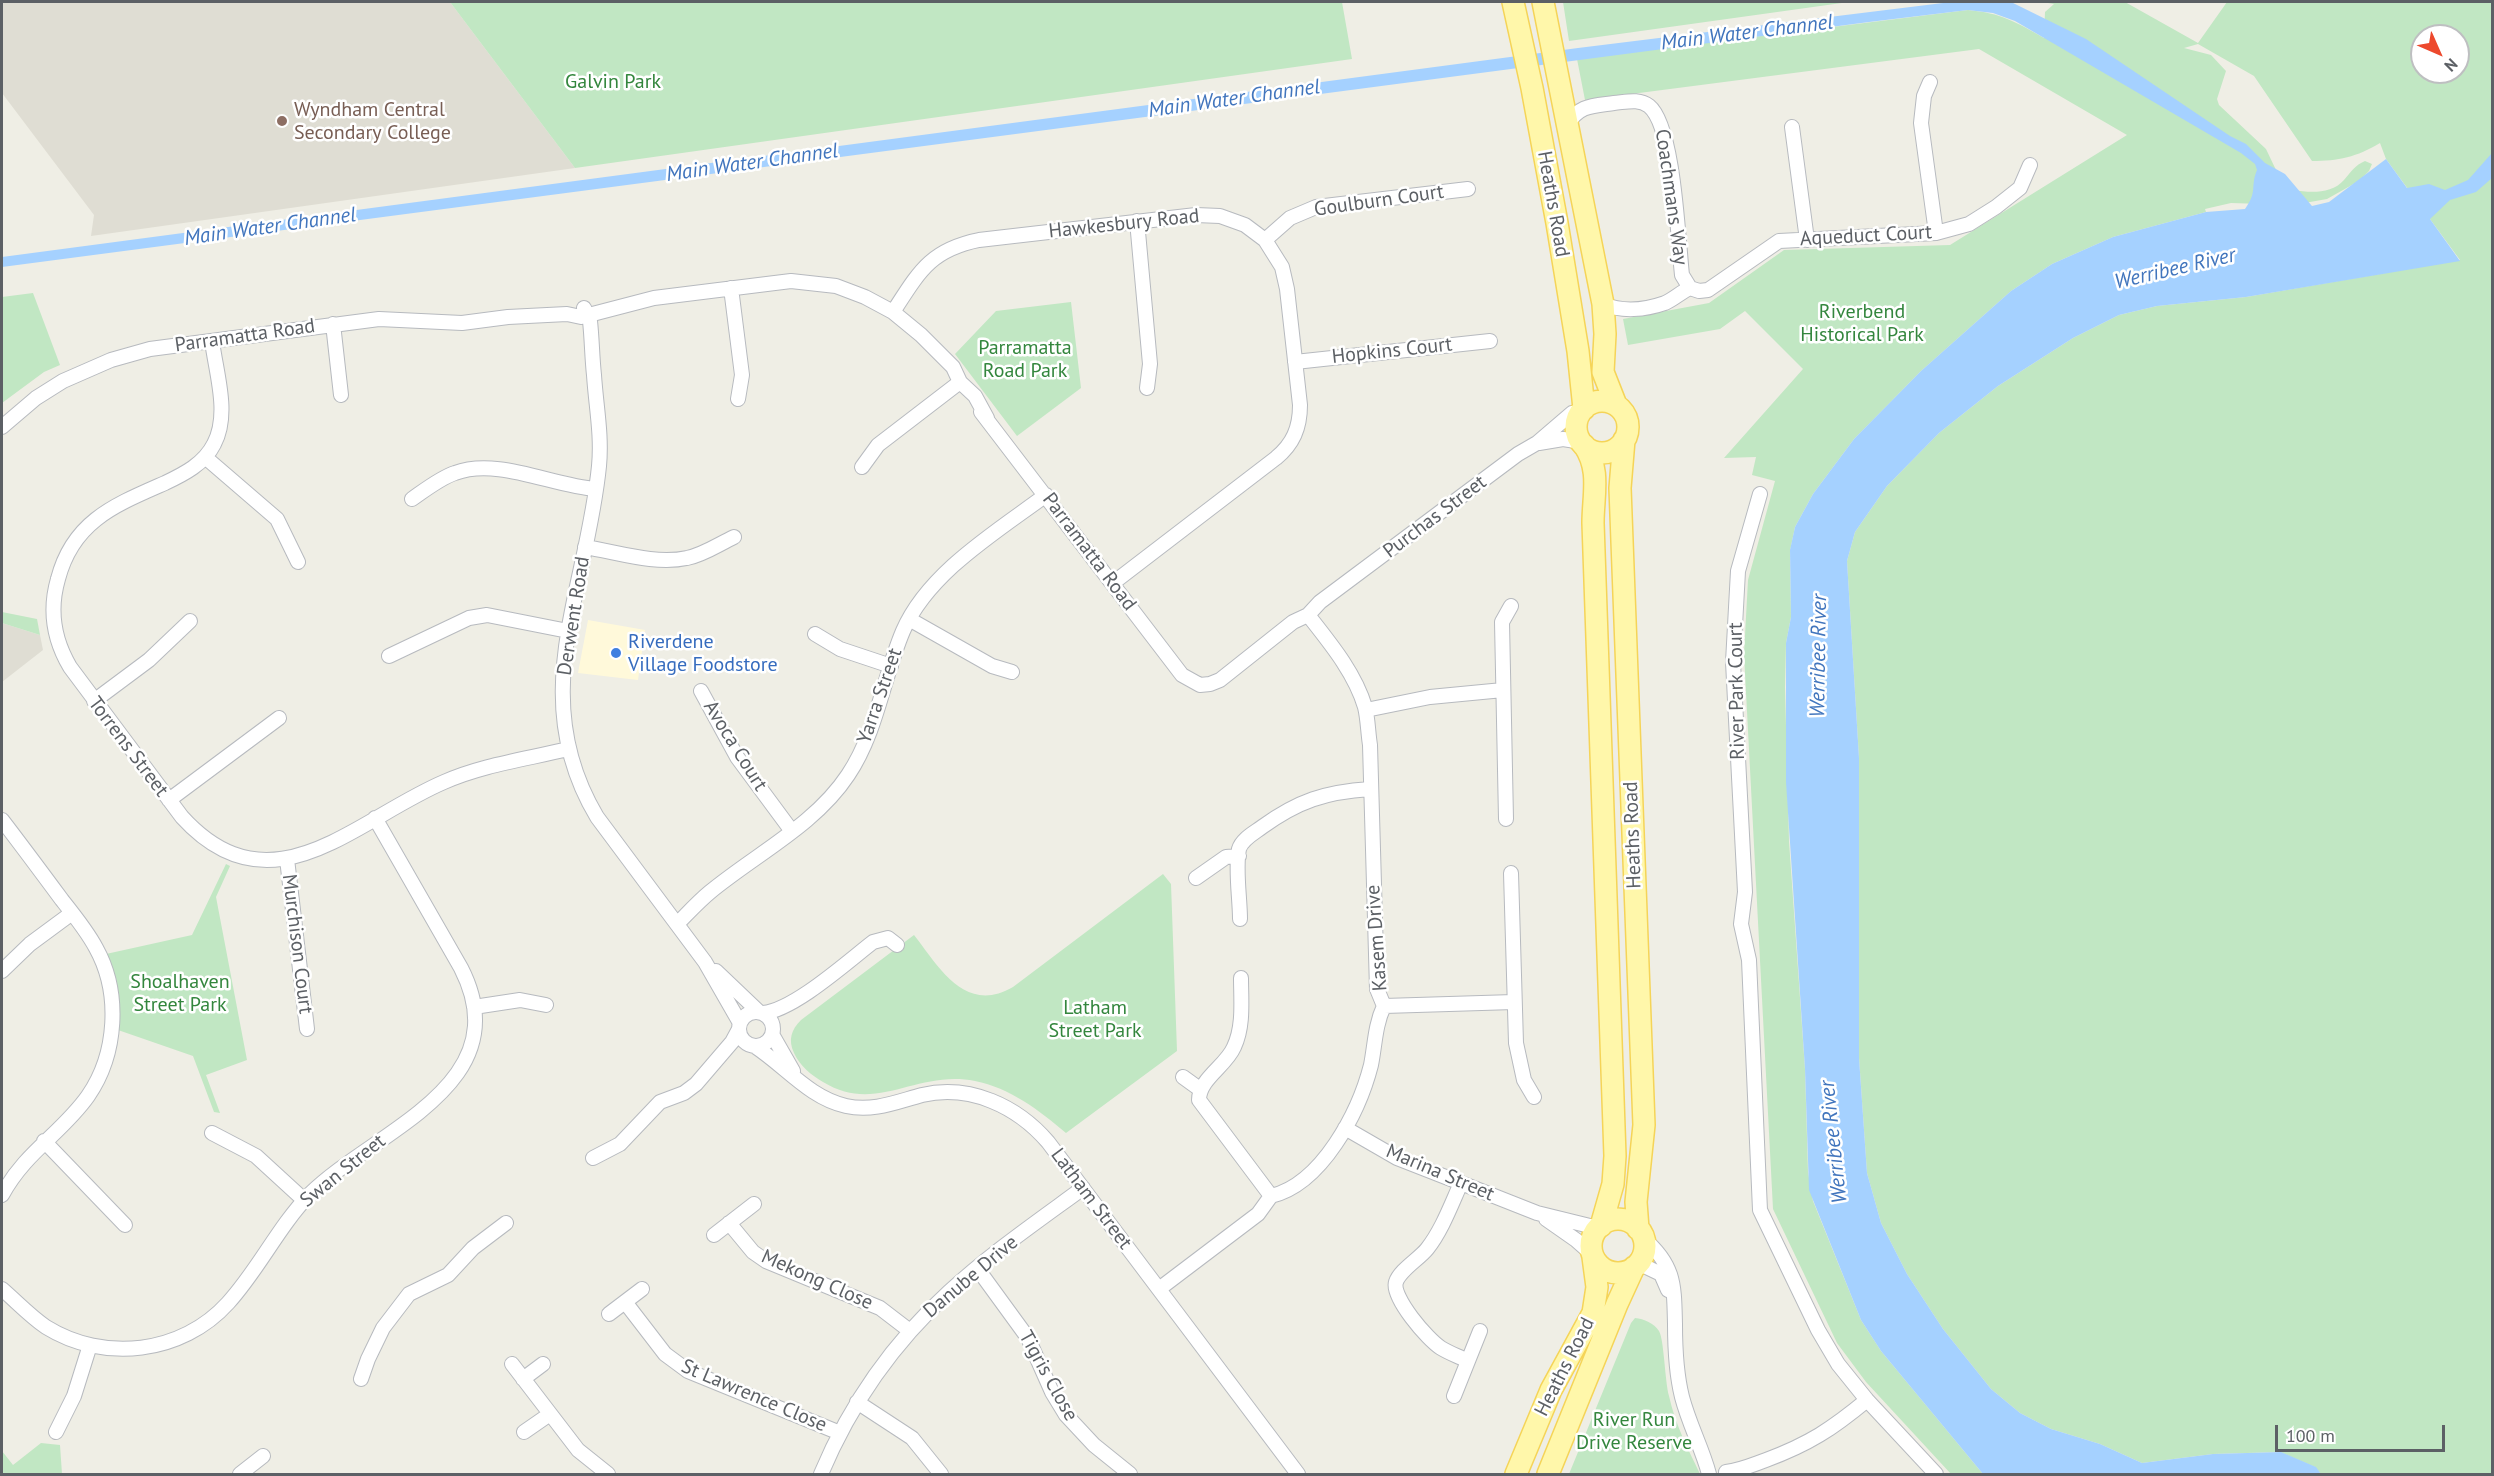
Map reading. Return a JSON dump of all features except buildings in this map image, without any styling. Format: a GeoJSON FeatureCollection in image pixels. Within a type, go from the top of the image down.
{"type":"FeatureCollection","features":[{"type":"Feature","properties":{"kind":"main road","name":"Heaths Road"},"geometry":{"type":"LineString","coordinates":[[1513,2],[1532,88],[1557,223],[1578,351],[1583,410]]}},
{"type":"Feature","properties":{"kind":"main road","name":"Heaths Road"},"geometry":{"type":"LineString","coordinates":[[1543,2],[1603,304],[1605,334],[1603,372],[1616,405]]}},
{"type":"Feature","properties":{"kind":"main road"},"geometry":{"type":"LineString","coordinates":[[1600,401],[1616,405],[1624,412],[1628,432],[1616,449],[1604,453],[1594,452],[1583,444],[1576,427],[1583,410],[1600,401]]}},
{"type":"Feature","properties":{"kind":"main road","name":"Heaths Road"},"geometry":{"type":"LineString","coordinates":[[1624,440],[1620,488],[1644,1125],[1635,1207],[1641,1233]]}},
{"type":"Feature","properties":{"kind":"main road","name":"Heaths Road"},"geometry":{"type":"LineString","coordinates":[[1583,444],[1589,453],[1596,475],[1593,523],[1615,1156],[1613,1184],[1599,1227]]}},
{"type":"Feature","properties":{"kind":"main road"},"geometry":{"type":"LineString","coordinates":[[1620,1219],[1630,1222],[1641,1233],[1644,1251],[1636,1265],[1622,1272],[1610,1271],[1601,1266],[1593,1256],[1592,1241],[1599,1227],[1610,1220],[1620,1219]]}},
{"type":"Feature","properties":{"kind":"main road","name":"Heaths Road"},"geometry":{"type":"LineString","coordinates":[[1516,1474],[1551,1390],[1593,1313],[1597,1287],[1593,1256]]}},
{"type":"Feature","properties":{"kind":"main road","name":"Heaths Road"},"geometry":{"type":"LineString","coordinates":[[1548,1474],[1617,1304],[1636,1265]]}},
{"type":"Feature","properties":{"kind":"street"},"geometry":{"type":"LineString","coordinates":[[1930,82],[1924,96],[1921,123],[1936,233]]}},
{"type":"Feature","properties":{"kind":"street","name":"Coachmans Way"},"geometry":{"type":"LineString","coordinates":[[1567,125],[1580,109],[1634,101],[1648,105],[1660,120],[1668,150],[1682,275],[1690,288],[1665,303],[1631,309],[1614,309],[1603,304]]}},
{"type":"Feature","properties":{"kind":"street"},"geometry":{"type":"LineString","coordinates":[[1792,127],[1808,240]]}},
{"type":"Feature","properties":{"kind":"street","name":"Aqueduct Court"},"geometry":{"type":"LineString","coordinates":[[1690,288],[1700,291],[1708,290],[1779,241],[1936,233],[1968,224],[1996,207],[2020,188],[2031,165]]}},
{"type":"Feature","properties":{"kind":"street","name":"Goulburn Court"},"geometry":{"type":"LineString","coordinates":[[1264,240],[1290,218],[1316,207],[1468,189]]}},
{"type":"Feature","properties":{"kind":"street","name":"Hawkesbury Road"},"geometry":{"type":"LineString","coordinates":[[893,312],[928,263],[941,252],[956,245],[990,238],[1196,215],[1220,216],[1245,225],[1264,240],[1279,260],[1285,277],[1300,415],[1295,435],[1287,447],[1113,583]]}},
{"type":"Feature","properties":{"kind":"street"},"geometry":{"type":"LineString","coordinates":[[1137,221],[1150,364],[1146,387]]}},
{"type":"Feature","properties":{"kind":"street","name":"Parramatta Road"},"geometry":{"type":"LineString","coordinates":[[2,427],[36,398],[94,366],[150,350],[379,319],[462,323],[568,305],[584,313],[617,299],[654,298],[791,281],[821,284],[849,291],[893,312],[921,335],[940,357],[957,385],[987,418],[1182,675],[1194,683]]}},
{"type":"Feature","properties":{"kind":"street"},"geometry":{"type":"LineString","coordinates":[[731,288],[742,375],[738,399]]}},
{"type":"Feature","properties":{"kind":"street","name":"Derwent Road"},"geometry":{"type":"LineString","coordinates":[[584,313],[586,351],[594,374],[601,446],[596,489],[562,672],[562,709],[568,749],[581,785],[597,817],[705,962],[739,1026]]}},
{"type":"Feature","properties":{"kind":"street"},"geometry":{"type":"LineString","coordinates":[[333,324],[342,395]]}},
{"type":"Feature","properties":{"kind":"street","name":"Hopkins Court"},"geometry":{"type":"LineString","coordinates":[[1295,362],[1490,340]]}},
{"type":"Feature","properties":{"kind":"street","name":"Torrens Street"},"geometry":{"type":"LineString","coordinates":[[212,341],[221,416],[218,436],[205,457],[186,473],[122,501],[101,513],[75,540],[64,561],[54,598],[53,611],[56,634],[70,667],[169,800],[193,828],[221,849],[253,859],[287,859],[315,851],[452,779],[568,749]]}},
{"type":"Feature","properties":{"kind":"street"},"geometry":{"type":"LineString","coordinates":[[862,467],[878,445],[957,385]]}},
{"type":"Feature","properties":{"kind":"street","name":"Purchas Street"},"geometry":{"type":"LineString","coordinates":[[1194,683],[1206,685],[1220,680],[1279,635],[1311,618],[1334,594],[1518,454],[1537,443],[1572,413],[1583,410]]}},
{"type":"Feature","properties":{"kind":"street","name":"Purchas Street"},"geometry":{"type":"LineString","coordinates":[[1537,443],[1563,439],[1583,444]]}},
{"type":"Feature","properties":{"kind":"street"},"geometry":{"type":"LineString","coordinates":[[205,457],[277,519],[298,562]]}},
{"type":"Feature","properties":{"kind":"street"},"geometry":{"type":"LineString","coordinates":[[411,499],[454,473],[473,468],[508,472],[596,489]]}},
{"type":"Feature","properties":{"kind":"street","name":"River Park Court"},"geometry":{"type":"LineString","coordinates":[[1760,494],[1738,571],[1733,662],[1745,892],[1738,905],[1734,931],[1748,968],[1760,1210],[1818,1330],[1838,1364],[1867,1400]]}},
{"type":"Feature","properties":{"kind":"street","name":"Yarra Street"},"geometry":{"type":"LineString","coordinates":[[674,919],[830,798],[855,764],[909,619],[928,591],[947,572],[1046,495]]}},
{"type":"Feature","properties":{"kind":"street"},"geometry":{"type":"LineString","coordinates":[[585,547],[652,558],[675,559],[703,553],[734,537]]}},
{"type":"Feature","properties":{"kind":"street"},"geometry":{"type":"LineString","coordinates":[[1506,819],[1502,622],[1511,606]]}},
{"type":"Feature","properties":{"kind":"street"},"geometry":{"type":"LineString","coordinates":[[389,656],[469,618],[487,615],[568,631]]}},
{"type":"Feature","properties":{"kind":"street","name":"Kasem Drive"},"geometry":{"type":"LineString","coordinates":[[1159,1289],[1258,1214],[1271,1196],[1284,1193],[1312,1170],[1330,1150],[1346,1128],[1365,1085],[1378,1018],[1384,1006],[1377,989],[1370,745],[1366,710],[1358,687],[1348,669],[1311,618]]}},
{"type":"Feature","properties":{"kind":"street"},"geometry":{"type":"LineString","coordinates":[[909,619],[992,666],[1012,672]]}},
{"type":"Feature","properties":{"kind":"street"},"geometry":{"type":"LineString","coordinates":[[94,701],[148,660],[190,621]]}},
{"type":"Feature","properties":{"kind":"street"},"geometry":{"type":"LineString","coordinates":[[815,634],[840,649],[891,666]]}},
{"type":"Feature","properties":{"kind":"street"},"geometry":{"type":"LineString","coordinates":[[1366,710],[1430,698],[1503,690]]}},
{"type":"Feature","properties":{"kind":"street","name":"Avoca Court"},"geometry":{"type":"LineString","coordinates":[[701,691],[736,758],[791,830]]}},
{"type":"Feature","properties":{"kind":"street"},"geometry":{"type":"LineString","coordinates":[[169,800],[279,718]]}},
{"type":"Feature","properties":{"kind":"street"},"geometry":{"type":"LineString","coordinates":[[1240,919],[1239,848],[1248,837],[1284,811],[1301,802],[1343,791],[1370,789]]}},
{"type":"Feature","properties":{"kind":"street","name":"Swan Street"},"geometry":{"type":"LineString","coordinates":[[2,1289],[48,1328],[69,1339],[117,1349],[142,1348],[171,1341],[200,1327],[229,1302],[304,1200],[319,1186],[449,1085],[460,1071],[470,1051],[475,1024],[471,992],[461,968],[375,818]]}},
{"type":"Feature","properties":{"kind":"street"},"geometry":{"type":"LineString","coordinates":[[2,820],[96,948],[102,960],[111,998],[112,1030],[104,1065],[88,1095],[77,1110],[16,1172],[2,1195]]}},
{"type":"Feature","properties":{"kind":"street"},"geometry":{"type":"LineString","coordinates":[[1196,878],[1226,857],[1239,856]]}},
{"type":"Feature","properties":{"kind":"street","name":"Murchison Court"},"geometry":{"type":"LineString","coordinates":[[287,859],[307,1029]]}},
{"type":"Feature","properties":{"kind":"street"},"geometry":{"type":"LineString","coordinates":[[1511,873],[1518,1082],[1534,1097]]}},
{"type":"Feature","properties":{"kind":"street"},"geometry":{"type":"LineString","coordinates":[[2,971],[30,944],[72,913]]}},
{"type":"Feature","properties":{"kind":"street"},"geometry":{"type":"LineString","coordinates":[[593,1158],[620,1144],[660,1102],[690,1089],[723,1052],[747,1014],[773,1011],[796,1000],[873,942],[888,938],[897,945]]}},
{"type":"Feature","properties":{"kind":"street","name":"Derwent Road"},"geometry":{"type":"LineString","coordinates":[[705,962],[760,1012]]}},
{"type":"Feature","properties":{"kind":"street"},"geometry":{"type":"LineString","coordinates":[[1241,978],[1240,1028],[1234,1047],[1201,1090],[1199,1100],[1271,1196]]}},
{"type":"Feature","properties":{"kind":"street"},"geometry":{"type":"LineString","coordinates":[[474,1007],[520,1000],[546,1005]]}},
{"type":"Feature","properties":{"kind":"street"},"geometry":{"type":"LineString","coordinates":[[723,1052],[734,1048],[766,1044],[796,1000]]}},
{"type":"Feature","properties":{"kind":"street"},"geometry":{"type":"LineString","coordinates":[[1384,1006],[1514,1002]]}},
{"type":"Feature","properties":{"kind":"street"},"geometry":{"type":"LineString","coordinates":[[760,1012],[772,1020],[773,1033]]}},
{"type":"Feature","properties":{"kind":"street"},"geometry":{"type":"LineString","coordinates":[[739,1026],[742,1039],[753,1046]]}},
{"type":"Feature","properties":{"kind":"street","name":"Latham Street"},"geometry":{"type":"LineString","coordinates":[[773,1033],[799,1081]]}},
{"type":"Feature","properties":{"kind":"street","name":"Latham Street"},"geometry":{"type":"LineString","coordinates":[[753,1046],[821,1097],[842,1105],[877,1108],[939,1093],[962,1094],[989,1100],[1010,1109],[1035,1127],[1298,1474]]}},
{"type":"Feature","properties":{"kind":"street"},"geometry":{"type":"LineString","coordinates":[[1183,1077],[1201,1090]]}},
{"type":"Feature","properties":{"kind":"street","name":"Marina Street"},"geometry":{"type":"LineString","coordinates":[[1346,1128],[1397,1158],[1537,1213],[1599,1227]]}},
{"type":"Feature","properties":{"kind":"street"},"geometry":{"type":"LineString","coordinates":[[212,1133],[256,1156],[304,1200]]}},
{"type":"Feature","properties":{"kind":"street"},"geometry":{"type":"LineString","coordinates":[[44,1141],[125,1225]]}},
{"type":"Feature","properties":{"kind":"street"},"geometry":{"type":"LineString","coordinates":[[1461,1183],[1440,1230],[1427,1249],[1398,1277],[1395,1287],[1399,1299],[1430,1340],[1466,1360]]}},
{"type":"Feature","properties":{"kind":"street","name":"Danube Drive"},"geometry":{"type":"LineString","coordinates":[[821,1474],[840,1432],[870,1381],[910,1331],[949,1291],[1083,1188]]}},
{"type":"Feature","properties":{"kind":"street"},"geometry":{"type":"LineString","coordinates":[[714,1235],[754,1204]]}},
{"type":"Feature","properties":{"kind":"street","name":"Marina Street"},"geometry":{"type":"LineString","coordinates":[[1537,1213],[1576,1240],[1593,1256]]}},
{"type":"Feature","properties":{"kind":"street"},"geometry":{"type":"LineString","coordinates":[[361,1379],[383,1328],[409,1294],[448,1275],[480,1241],[506,1223]]}},
{"type":"Feature","properties":{"kind":"street","name":"Mekong Close"},"geometry":{"type":"LineString","coordinates":[[729,1223],[753,1252],[766,1261],[879,1308],[910,1331]]}},
{"type":"Feature","properties":{"kind":"street"},"geometry":{"type":"LineString","coordinates":[[1641,1233],[1661,1254],[1670,1272],[1675,1290],[1676,1357],[1681,1395],[1690,1425],[1701,1449],[1720,1473],[1747,1471],[1815,1440],[1867,1400],[1936,1474]]}},
{"type":"Feature","properties":{"kind":"street"},"geometry":{"type":"LineString","coordinates":[[1636,1265],[1663,1277],[1674,1319]]}},
{"type":"Feature","properties":{"kind":"street","name":"Tigris Close"},"geometry":{"type":"LineString","coordinates":[[977,1268],[1028,1338],[1052,1392],[1066,1415],[1094,1445],[1130,1474]]}},
{"type":"Feature","properties":{"kind":"street"},"geometry":{"type":"LineString","coordinates":[[609,1314],[642,1289]]}},
{"type":"Feature","properties":{"kind":"street","name":"St Lawrence Close"},"geometry":{"type":"LineString","coordinates":[[625,1302],[665,1354],[687,1371],[840,1432]]}},
{"type":"Feature","properties":{"kind":"street"},"geometry":{"type":"LineString","coordinates":[[1454,1396],[1466,1360],[1480,1331]]}},
{"type":"Feature","properties":{"kind":"street"},"geometry":{"type":"LineString","coordinates":[[56,1432],[78,1388],[90,1345]]}},
{"type":"Feature","properties":{"kind":"street"},"geometry":{"type":"LineString","coordinates":[[512,1364],[578,1450],[608,1474]]}},
{"type":"Feature","properties":{"kind":"street"},"geometry":{"type":"LineString","coordinates":[[523,1379],[543,1364]]}},
{"type":"Feature","properties":{"kind":"street"},"geometry":{"type":"LineString","coordinates":[[857,1402],[912,1438],[941,1474]]}},
{"type":"Feature","properties":{"kind":"street"},"geometry":{"type":"LineString","coordinates":[[524,1432],[549,1414]]}},
{"type":"Feature","properties":{"kind":"street"},"geometry":{"type":"LineString","coordinates":[[240,1474],[263,1456]]}},
{"type":"Feature","properties":{"kind":"shaded area","name":"Wyndham Central Secondary College"},"geometry":{"type":"Polygon","coordinates":[[[2,2],[450,2],[575,168],[91,236],[94,215],[2,93],[2,2]]]}},
{"type":"Feature","properties":{"kind":"shaded area"},"geometry":{"type":"Polygon","coordinates":[[[588,620],[645,630],[638,680],[578,673],[588,620]]]}},
{"type":"Feature","properties":{"kind":"shaded area"},"geometry":{"type":"Polygon","coordinates":[[[2,623],[40,635],[43,650],[2,682],[2,623]]]}},
{"type":"Feature","properties":{"kind":"green space","name":"Galvin Park"},"geometry":{"type":"Polygon","coordinates":[[[450,2],[1342,2],[1352,59],[575,168],[450,2]]]}},
{"type":"Feature","properties":{"kind":"green space"},"geometry":{"type":"Polygon","coordinates":[[[1563,2],[1849,2],[1569,41],[1563,2]]]}},
{"type":"Feature","properties":{"kind":"green space","name":"Riverbend Historical Park"},"geometry":{"type":"Polygon","coordinates":[[[2042,2],[2125,2],[2198,43],[2227,2],[2492,2],[2492,1474],[2321,1474],[2315,1467],[2280,1452],[2213,1454],[2142,1463],[2100,1444],[2051,1429],[2020,1413],[1991,1389],[1943,1329],[1907,1274],[1881,1223],[1867,1173],[1859,1058],[1859,758],[1847,561],[1855,532],[1887,486],[1939,433],[1998,386],[2073,338],[2119,315],[2157,306],[2246,297],[2460,260],[2386,159],[2380,143],[2347,157],[2312,161],[2254,76],[2198,44],[2184,48],[2211,55],[2226,71],[2217,99],[2219,105],[2266,149],[2276,170],[2294,190],[2314,192],[2333,188],[2365,161],[2372,164],[2369,171],[2359,181],[2327,199],[2293,205],[2231,203],[2205,209],[2206,212],[2113,237],[2052,264],[2011,291],[1921,371],[1854,439],[1813,494],[1795,527],[1790,551],[1791,617],[1786,643],[1785,687],[1789,841],[1805,1069],[1808,1172],[1813,1201],[1861,1320],[1881,1351],[1983,1474],[1951,1474],[1866,1382],[1837,1343],[1773,1209],[1744,654],[1748,580],[1775,481],[1752,475],[1756,457],[1724,458],[1803,369],[1745,311],[1720,329],[1628,345],[1623,319],[1709,303],[1784,250],[1950,245],[2127,135],[1979,49],[1585,100],[1577,59],[1968,10],[1990,13],[2008,19],[2044,38],[2045,12],[2054,4],[2042,2]]]}},
{"type":"Feature","properties":{"kind":"green space"},"geometry":{"type":"Polygon","coordinates":[[[33,293],[60,365],[44,372],[2,403],[2,297],[33,293]]]}},
{"type":"Feature","properties":{"kind":"green space","name":"Parramatta Road Park"},"geometry":{"type":"Polygon","coordinates":[[[1071,302],[1081,388],[1017,436],[955,354],[996,311],[1071,302]]]}},
{"type":"Feature","properties":{"kind":"green space"},"geometry":{"type":"Polygon","coordinates":[[[2,612],[37,619],[40,635],[2,623],[2,612]]]}},
{"type":"Feature","properties":{"kind":"green space","name":"Shoalhaven Street Park"},"geometry":{"type":"Polygon","coordinates":[[[226,864],[230,866],[216,897],[247,1060],[206,1075],[220,1113],[214,1112],[193,1056],[118,1030],[118,1000],[106,954],[192,935],[226,864]]]}},
{"type":"Feature","properties":{"kind":"green space","name":"Latham Street Park"},"geometry":{"type":"Polygon","coordinates":[[[1163,874],[1171,884],[1177,1051],[1066,1133],[1012,1094],[988,1084],[954,1079],[879,1093],[861,1094],[843,1091],[823,1082],[806,1070],[794,1053],[791,1044],[792,1035],[801,1020],[914,935],[933,961],[955,984],[981,995],[996,994],[1013,987],[1163,874]]]}},
{"type":"Feature","properties":{"kind":"green space","name":"River Run Drive Reserve"},"geometry":{"type":"Polygon","coordinates":[[[1635,1318],[1648,1322],[1659,1331],[1672,1406],[1682,1436],[1700,1474],[1569,1474],[1631,1323],[1635,1318]]]}},
{"type":"Feature","properties":{"kind":"green space"},"geometry":{"type":"Polygon","coordinates":[[[41,1443],[60,1445],[62,1474],[2,1474],[2,1451],[13,1465],[41,1443]]]}},
{"type":"Feature","properties":{"kind":"water"},"geometry":{"type":"Polygon","coordinates":[[[1951,2],[2011,2],[2086,39],[2230,136],[2246,144],[2265,163],[2285,174],[2312,206],[2329,202],[2386,159],[2407,188],[2429,184],[2445,190],[2468,180],[2492,153],[2492,178],[2476,192],[2450,200],[2430,219],[2460,261],[2246,297],[2157,306],[2119,315],[2073,338],[1998,386],[1939,433],[1887,486],[1855,532],[1847,561],[1859,758],[1859,1058],[1867,1173],[1881,1223],[1907,1274],[1943,1329],[1991,1389],[2020,1413],[2051,1429],[2100,1444],[2142,1463],[2213,1454],[2281,1452],[2316,1467],[2321,1474],[1983,1474],[1881,1351],[1861,1320],[1809,1190],[1805,1069],[1786,782],[1786,643],[1791,617],[1790,550],[1795,527],[1813,494],[1854,439],[1921,371],[2011,291],[2052,264],[2113,237],[2206,212],[2245,209],[2253,193],[2257,170],[2255,164],[2241,153],[2015,21],[1993,13],[1968,10],[1869,22],[2,267],[2,257],[1578,48],[1951,2]]]}},
{"type":"Feature","properties":{"kind":"place","name":"Wyndham Central Secondary College"},"geometry":{"type":"Point","coordinates":[282,121]}},
{"type":"Feature","properties":{"kind":"place","name":"Riverdene Village Foodstore"},"geometry":{"type":"Point","coordinates":[616,653]}},
{"type":"Feature","properties":{"kind":"water label","name":"Main Water Channel"},"geometry":{"type":"Point","coordinates":[1747,33]}},
{"type":"Feature","properties":{"kind":"water label","name":"Main Water Channel"},"geometry":{"type":"Point","coordinates":[1234,99]}},
{"type":"Feature","properties":{"kind":"water label","name":"Main Water Channel"},"geometry":{"type":"Point","coordinates":[752,163]}},
{"type":"Feature","properties":{"kind":"water label","name":"Main Water Channel"},"geometry":{"type":"Point","coordinates":[270,227]}},
{"type":"Feature","properties":{"kind":"water label","name":"Werribee River"},"geometry":{"type":"Point","coordinates":[2175,269]}},
{"type":"Feature","properties":{"kind":"water label","name":"Werribee River"},"geometry":{"type":"Point","coordinates":[1819,656]}},
{"type":"Feature","properties":{"kind":"water label","name":"Werribee River"},"geometry":{"type":"Point","coordinates":[1834,1142]}}]}
